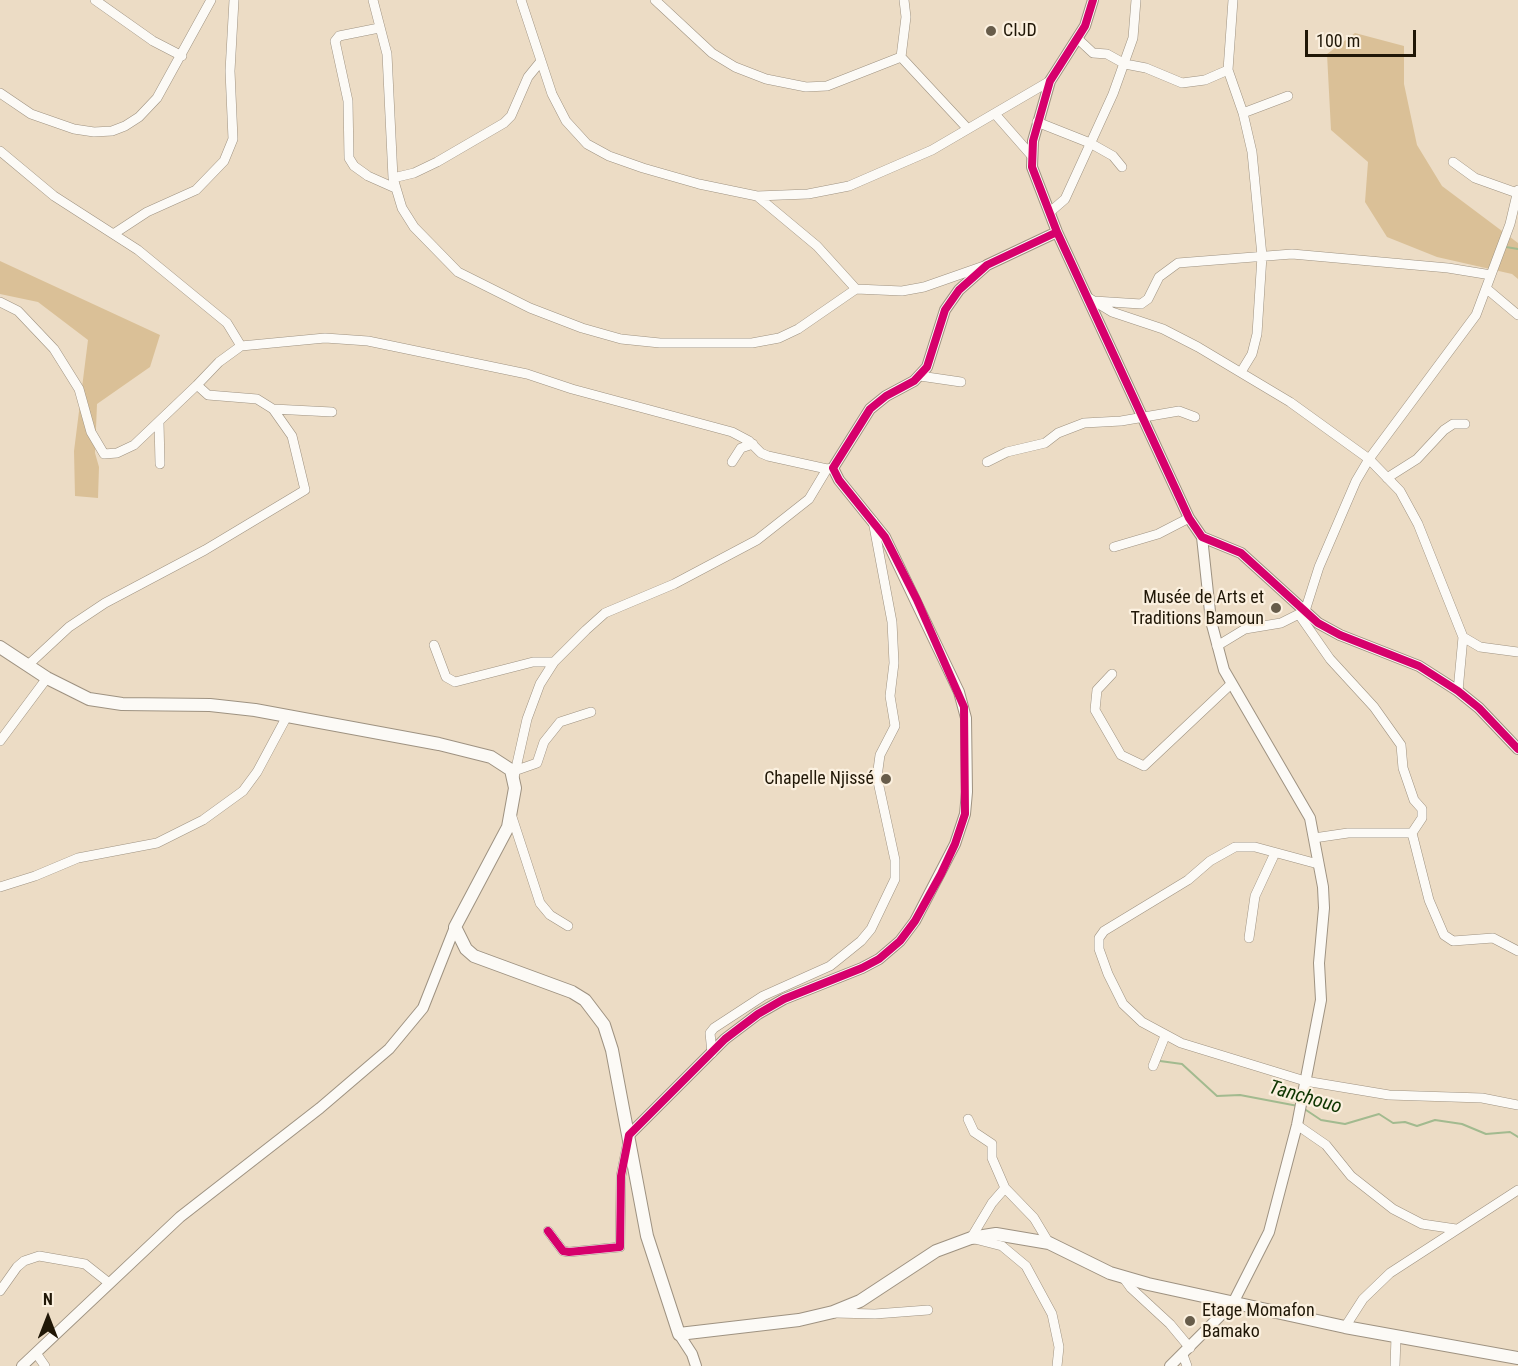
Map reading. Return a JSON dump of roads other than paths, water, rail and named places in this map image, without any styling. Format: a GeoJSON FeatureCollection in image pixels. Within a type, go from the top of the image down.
{"type":"FeatureCollection","features":[{"type":"Feature","properties":{"kind":"main road"},"geometry":{"type":"LineString","coordinates":[[0,648],[46,678],[78,694],[100,701],[142,706],[228,706],[287,716],[476,753],[503,763],[516,774],[512,814],[508,827],[455,927],[466,949],[474,956],[572,992],[585,999],[604,1025],[612,1050],[647,1236],[679,1334],[747,1328],[833,1312],[860,1301],[936,1251],[971,1238],[1005,1235],[1049,1243],[1123,1277],[1345,1327],[1518,1358]]}},
{"type":"Feature","properties":{"kind":"street"},"geometry":{"type":"LineString","coordinates":[[95,0],[153,41],[182,57]]}},
{"type":"Feature","properties":{"kind":"street"},"geometry":{"type":"LineString","coordinates":[[0,93],[46,121],[74,129],[112,131],[139,117],[148,108],[182,57],[195,26],[211,0]]}},
{"type":"Feature","properties":{"kind":"street"},"geometry":{"type":"LineString","coordinates":[[115,233],[147,212],[196,190],[224,161],[233,139],[230,71],[234,0]]}},
{"type":"Feature","properties":{"kind":"street"},"geometry":{"type":"LineString","coordinates":[[373,0],[387,54],[394,183],[402,208],[414,227],[458,272],[530,308],[582,328],[621,339],[660,343],[752,343],[779,339],[856,290],[902,291],[924,287],[987,265],[1057,232]]}},
{"type":"Feature","properties":{"kind":"street"},"geometry":{"type":"LineString","coordinates":[[521,0],[552,94],[566,121],[587,144],[609,156],[643,168],[699,184],[757,196],[808,194],[849,186],[932,150],[1050,81]]}},
{"type":"Feature","properties":{"kind":"street"},"geometry":{"type":"LineString","coordinates":[[655,0],[712,53],[735,67],[766,79],[806,87],[827,86],[901,57]]}},
{"type":"Feature","properties":{"kind":"street"},"geometry":{"type":"LineString","coordinates":[[901,57],[906,18],[904,0]]}},
{"type":"Feature","properties":{"kind":"street"},"geometry":{"type":"LineString","coordinates":[[1093,0],[1089,15],[1077,39],[1050,81],[1037,122],[1031,155],[1032,166],[1057,232],[1092,299],[1189,518],[1202,537],[1205,579],[1217,646],[1230,685],[1303,804],[1314,838],[1324,908],[1318,963],[1321,1006],[1297,1125],[1269,1232],[1233,1303],[1170,1366]]}},
{"type":"Feature","properties":{"kind":"street"},"geometry":{"type":"LineString","coordinates":[[1050,212],[1065,199],[1125,64],[1134,30],[1136,0]]}},
{"type":"Feature","properties":{"kind":"street"},"geometry":{"type":"LineString","coordinates":[[1233,0],[1228,70],[1243,112],[1252,152],[1262,256],[1257,334],[1252,354],[1241,372]]}},
{"type":"Feature","properties":{"kind":"street"},"geometry":{"type":"LineString","coordinates":[[379,28],[339,36],[335,41],[348,101],[349,158],[368,176],[394,183],[437,162],[504,123],[511,116],[528,77],[541,61]]}},
{"type":"Feature","properties":{"kind":"street"},"geometry":{"type":"LineString","coordinates":[[1077,39],[1087,50],[1107,54],[1125,64],[1146,68],[1182,83],[1205,80],[1228,70]]}},
{"type":"Feature","properties":{"kind":"street"},"geometry":{"type":"LineString","coordinates":[[901,57],[967,128]]}},
{"type":"Feature","properties":{"kind":"street"},"geometry":{"type":"LineString","coordinates":[[1243,112],[1288,96]]}},
{"type":"Feature","properties":{"kind":"street"},"geometry":{"type":"LineString","coordinates":[[995,114],[1031,155]]}},
{"type":"Feature","properties":{"kind":"street"},"geometry":{"type":"LineString","coordinates":[[1037,122],[1090,143],[1113,156],[1122,167]]}},
{"type":"Feature","properties":{"kind":"street"},"geometry":{"type":"LineString","coordinates":[[0,151],[54,196],[115,233],[227,323],[241,346]]}},
{"type":"Feature","properties":{"kind":"street"},"geometry":{"type":"LineString","coordinates":[[1217,646],[1245,629],[1281,623],[1303,613],[1319,567],[1356,481],[1369,459],[1466,329],[1487,288],[1510,224],[1518,191],[1475,178],[1453,162]]}},
{"type":"Feature","properties":{"kind":"street"},"geometry":{"type":"LineString","coordinates":[[757,196],[817,246],[856,290]]}},
{"type":"Feature","properties":{"kind":"street"},"geometry":{"type":"LineString","coordinates":[[1092,299],[1141,304],[1148,299],[1159,277],[1178,263],[1292,254],[1341,257],[1491,275]]}},
{"type":"Feature","properties":{"kind":"street"},"geometry":{"type":"LineString","coordinates":[[516,774],[527,719],[540,684],[554,662],[605,613],[674,584],[757,540],[809,499],[870,410],[886,396],[920,376],[930,362],[951,298],[987,265]]}},
{"type":"Feature","properties":{"kind":"street"},"geometry":{"type":"LineString","coordinates":[[1487,288],[1518,315]]}},
{"type":"Feature","properties":{"kind":"street"},"geometry":{"type":"LineString","coordinates":[[1092,299],[1112,312],[1181,339],[1241,372],[1309,415],[1369,459],[1388,478],[1400,491],[1418,525],[1463,637],[1458,691]]}},
{"type":"Feature","properties":{"kind":"street"},"geometry":{"type":"LineString","coordinates":[[0,302],[18,311],[54,349],[79,389],[90,432],[104,454],[117,453],[134,444],[219,362],[241,346],[325,339],[368,341],[526,374],[572,389],[732,432],[768,456],[830,469],[872,518],[885,537],[917,600],[964,707],[967,792],[963,826],[941,874],[915,921],[900,941],[879,959],[784,999],[750,1021],[712,1053],[629,1135],[621,1176],[620,1247],[563,1251],[548,1231]]}},
{"type":"Feature","properties":{"kind":"street"},"geometry":{"type":"LineString","coordinates":[[920,376],[962,382]]}},
{"type":"Feature","properties":{"kind":"street"},"geometry":{"type":"LineString","coordinates":[[27,666],[69,627],[105,603],[205,550],[305,490],[292,436],[273,409],[257,399],[208,395],[197,385]]}},
{"type":"Feature","properties":{"kind":"street"},"geometry":{"type":"LineString","coordinates":[[273,409],[332,412]]}},
{"type":"Feature","properties":{"kind":"street"},"geometry":{"type":"LineString","coordinates":[[987,462],[1007,452],[1044,443],[1058,433],[1084,423],[1179,411],[1195,417]]}},
{"type":"Feature","properties":{"kind":"street"},"geometry":{"type":"LineString","coordinates":[[159,422],[160,464]]}},
{"type":"Feature","properties":{"kind":"street"},"geometry":{"type":"LineString","coordinates":[[1388,478],[1417,459],[1444,430],[1453,424],[1465,424]]}},
{"type":"Feature","properties":{"kind":"street"},"geometry":{"type":"LineString","coordinates":[[732,462],[741,448],[753,444]]}},
{"type":"Feature","properties":{"kind":"street"},"geometry":{"type":"LineString","coordinates":[[712,1053],[710,1033],[714,1028],[763,996],[830,966],[861,941],[871,929],[895,879],[895,860],[877,777],[880,755],[895,726],[890,696],[894,663],[892,622],[872,518]]}},
{"type":"Feature","properties":{"kind":"street"},"geometry":{"type":"LineString","coordinates":[[1114,547],[1158,534],[1189,518]]}},
{"type":"Feature","properties":{"kind":"street"},"geometry":{"type":"LineString","coordinates":[[1202,537],[1241,553],[1303,613],[1328,629],[1394,654],[1458,691],[1479,708],[1518,749]]}},
{"type":"Feature","properties":{"kind":"street"},"geometry":{"type":"LineString","coordinates":[[1303,613],[1330,659],[1374,707],[1401,745],[1403,768],[1414,800],[1422,809],[1422,818],[1412,833],[1429,900],[1444,935],[1453,941],[1493,938],[1518,951]]}},
{"type":"Feature","properties":{"kind":"street"},"geometry":{"type":"LineString","coordinates":[[1463,637],[1480,647],[1517,652]]}},
{"type":"Feature","properties":{"kind":"street"},"geometry":{"type":"LineString","coordinates":[[434,645],[446,677],[455,682],[533,662],[554,662]]}},
{"type":"Feature","properties":{"kind":"street"},"geometry":{"type":"LineString","coordinates":[[1112,674],[1097,690],[1095,710],[1121,755],[1144,766],[1174,741],[1230,685]]}},
{"type":"Feature","properties":{"kind":"street"},"geometry":{"type":"LineString","coordinates":[[0,741],[46,678]]}},
{"type":"Feature","properties":{"kind":"street"},"geometry":{"type":"LineString","coordinates":[[516,774],[537,763],[544,742],[560,722],[591,712]]}},
{"type":"Feature","properties":{"kind":"street"},"geometry":{"type":"LineString","coordinates":[[0,886],[35,876],[78,858],[157,843],[203,820],[243,791],[257,772],[287,716]]}},
{"type":"Feature","properties":{"kind":"street"},"geometry":{"type":"LineString","coordinates":[[512,814],[540,903],[550,915],[568,926]]}},
{"type":"Feature","properties":{"kind":"street"},"geometry":{"type":"LineString","coordinates":[[1314,838],[1348,833],[1412,833]]}},
{"type":"Feature","properties":{"kind":"street"},"geometry":{"type":"LineString","coordinates":[[1318,864],[1244,846],[1224,852],[1188,880],[1118,922],[1099,938],[1099,949],[1123,1004],[1142,1022],[1165,1036],[1205,1052],[1305,1081],[1389,1095],[1482,1098],[1518,1105]]}},
{"type":"Feature","properties":{"kind":"street"},"geometry":{"type":"LineString","coordinates":[[1249,938],[1255,896],[1275,853]]}},
{"type":"Feature","properties":{"kind":"street"},"geometry":{"type":"LineString","coordinates":[[22,1366],[180,1217],[342,1090],[403,1034],[423,1008],[455,927]]}},
{"type":"Feature","properties":{"kind":"street"},"geometry":{"type":"LineString","coordinates":[[1153,1066],[1165,1036]]}},
{"type":"Feature","properties":{"kind":"street"},"geometry":{"type":"LineString","coordinates":[[968,1119],[974,1132],[992,1144],[992,1158],[1005,1188],[1034,1218],[1049,1243]]}},
{"type":"Feature","properties":{"kind":"street"},"geometry":{"type":"LineString","coordinates":[[1297,1125],[1326,1145],[1351,1176],[1392,1209],[1422,1224],[1456,1229]]}},
{"type":"Feature","properties":{"kind":"street"},"geometry":{"type":"LineString","coordinates":[[1005,1188],[992,1203],[971,1238],[1002,1246],[1026,1266],[1052,1314],[1059,1347],[1058,1366]]}},
{"type":"Feature","properties":{"kind":"street"},"geometry":{"type":"LineString","coordinates":[[1345,1327],[1363,1299],[1383,1279],[1518,1190]]}},
{"type":"Feature","properties":{"kind":"street"},"geometry":{"type":"LineString","coordinates":[[0,1291],[17,1267],[24,1261],[39,1256],[85,1263],[109,1283]]}},
{"type":"Feature","properties":{"kind":"street"},"geometry":{"type":"LineString","coordinates":[[1123,1277],[1131,1288],[1170,1324],[1186,1351],[1187,1366]]}},
{"type":"Feature","properties":{"kind":"street"},"geometry":{"type":"LineString","coordinates":[[833,1312],[875,1314],[928,1310]]}},
{"type":"Feature","properties":{"kind":"street"},"geometry":{"type":"LineString","coordinates":[[679,1334],[692,1354],[696,1366]]}},
{"type":"Feature","properties":{"kind":"street"},"geometry":{"type":"LineString","coordinates":[[1395,1366],[1396,1337]]}},
{"type":"Feature","properties":{"kind":"street"},"geometry":{"type":"LineString","coordinates":[[36,1353],[45,1366]]}},
{"type":"Feature","properties":{"kind":"waterway"},"geometry":{"type":"LineString","coordinates":[[1506,247],[1518,249]]}},
{"type":"Feature","properties":{"kind":"waterway","name":"Tanchouo"},"geometry":{"type":"LineString","coordinates":[[1160,1061],[1182,1064],[1217,1096],[1240,1095],[1298,1106]]}},
{"type":"Feature","properties":{"kind":"waterway","name":"Tanchouo"},"geometry":{"type":"LineString","coordinates":[[1303,1108],[1321,1120],[1345,1124],[1379,1114],[1393,1123],[1405,1122],[1417,1126],[1435,1120],[1462,1124],[1486,1134],[1510,1132],[1518,1137]]}},
{"type":"Feature","properties":{"kind":"place","name":"CIJD"},"geometry":{"type":"Point","coordinates":[991,31]}},
{"type":"Feature","properties":{"kind":"place","name":"Musée de Arts et Traditions Bamoun"},"geometry":{"type":"Point","coordinates":[1276,608]}},
{"type":"Feature","properties":{"kind":"place","name":"Chapelle Njissé"},"geometry":{"type":"Point","coordinates":[886,779]}},
{"type":"Feature","properties":{"kind":"place","name":"Etage Momafon Bamako"},"geometry":{"type":"Point","coordinates":[1190,1321]}}]}
